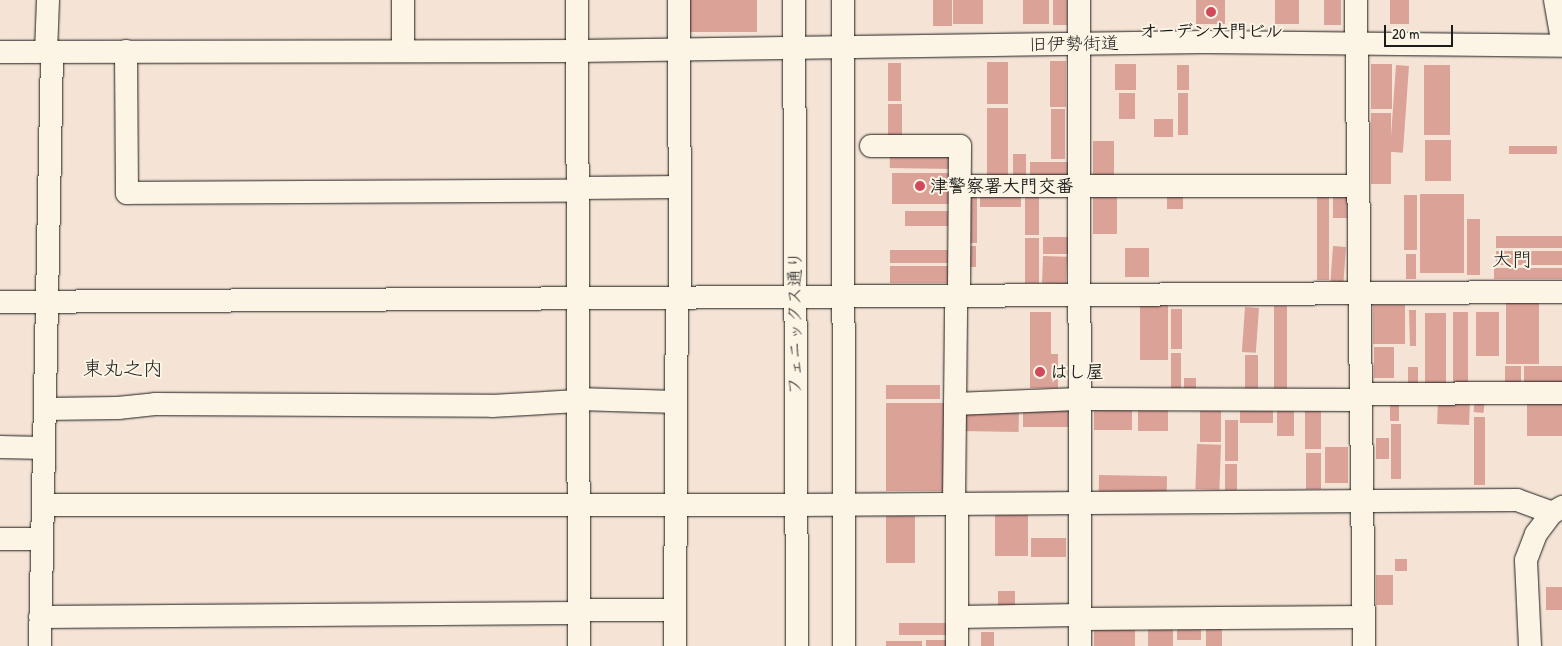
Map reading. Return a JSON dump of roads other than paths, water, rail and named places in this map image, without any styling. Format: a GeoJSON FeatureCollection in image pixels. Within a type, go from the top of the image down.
{"type":"FeatureCollection","features":[{"type":"Feature","properties":{"kind":"street"},"geometry":{"type":"LineString","coordinates":[[40,646],[41,539],[44,505],[48,0]]}},
{"type":"Feature","properties":{"kind":"street"},"geometry":{"type":"LineString","coordinates":[[403,0],[403,49]]}},
{"type":"Feature","properties":{"kind":"street"},"geometry":{"type":"LineString","coordinates":[[577,0],[579,646]]}},
{"type":"Feature","properties":{"kind":"street"},"geometry":{"type":"LineString","coordinates":[[675,646],[676,402],[680,187],[679,0]]}},
{"type":"Feature","properties":{"kind":"street","name":"フェニックス通り"},"geometry":{"type":"LineString","coordinates":[[794,0],[797,646]]}},
{"type":"Feature","properties":{"kind":"street"},"geometry":{"type":"LineString","coordinates":[[843,0],[844,646]]}},
{"type":"Feature","properties":{"kind":"street"},"geometry":{"type":"LineString","coordinates":[[1079,0],[1080,646]]}},
{"type":"Feature","properties":{"kind":"street"},"geometry":{"type":"LineString","coordinates":[[1356,0],[1364,500],[1364,646]]}},
{"type":"Feature","properties":{"kind":"street"},"geometry":{"type":"LineString","coordinates":[[1555,0],[1562,38]]}},
{"type":"Feature","properties":{"kind":"street","name":"旧伊勢街道"},"geometry":{"type":"LineString","coordinates":[[0,52],[403,49],[577,51],[1079,44],[1356,43],[1562,46]]}},
{"type":"Feature","properties":{"kind":"street"},"geometry":{"type":"LineString","coordinates":[[126,51],[127,193],[578,190],[680,187]]}},
{"type":"Feature","properties":{"kind":"street"},"geometry":{"type":"LineString","coordinates":[[871,146],[960,146],[955,404],[957,646]]}},
{"type":"Feature","properties":{"kind":"street"},"geometry":{"type":"LineString","coordinates":[[959,186],[1079,188],[1358,186]]}},
{"type":"Feature","properties":{"kind":"street"},"geometry":{"type":"LineString","coordinates":[[0,302],[1562,292]]}},
{"type":"Feature","properties":{"kind":"street"},"geometry":{"type":"LineString","coordinates":[[955,404],[1080,399],[1362,397],[1562,393]]}},
{"type":"Feature","properties":{"kind":"street"},"geometry":{"type":"LineString","coordinates":[[45,410],[118,408],[155,404],[492,406],[578,400],[676,402]]}},
{"type":"Feature","properties":{"kind":"street"},"geometry":{"type":"LineString","coordinates":[[0,447],[44,448]]}},
{"type":"Feature","properties":{"kind":"street"},"geometry":{"type":"LineString","coordinates":[[44,505],[796,505],[1518,500],[1557,510],[1536,534],[1526,560],[1530,646]]}},
{"type":"Feature","properties":{"kind":"street"},"geometry":{"type":"LineString","coordinates":[[0,539],[41,539]]}},
{"type":"Feature","properties":{"kind":"street"},"geometry":{"type":"LineString","coordinates":[[40,617],[675,610]]}},
{"type":"Feature","properties":{"kind":"street"},"geometry":{"type":"LineString","coordinates":[[957,616],[1364,617]]}},
{"type":"Feature","properties":{"kind":"place","name":"オーデン大門ビル"},"geometry":{"type":"Point","coordinates":[1211,12]}},
{"type":"Feature","properties":{"kind":"place","name":"津警察署大門交番"},"geometry":{"type":"Point","coordinates":[920,186]}},
{"type":"Feature","properties":{"kind":"place","name":"はし屋"},"geometry":{"type":"Point","coordinates":[1040,372]}},
{"type":"Feature","properties":{"kind":"district","name":"大門"},"geometry":{"type":"Point","coordinates":[1512,258]}},
{"type":"Feature","properties":{"kind":"district","name":"東丸之内"},"geometry":{"type":"Point","coordinates":[123,367]}}]}
